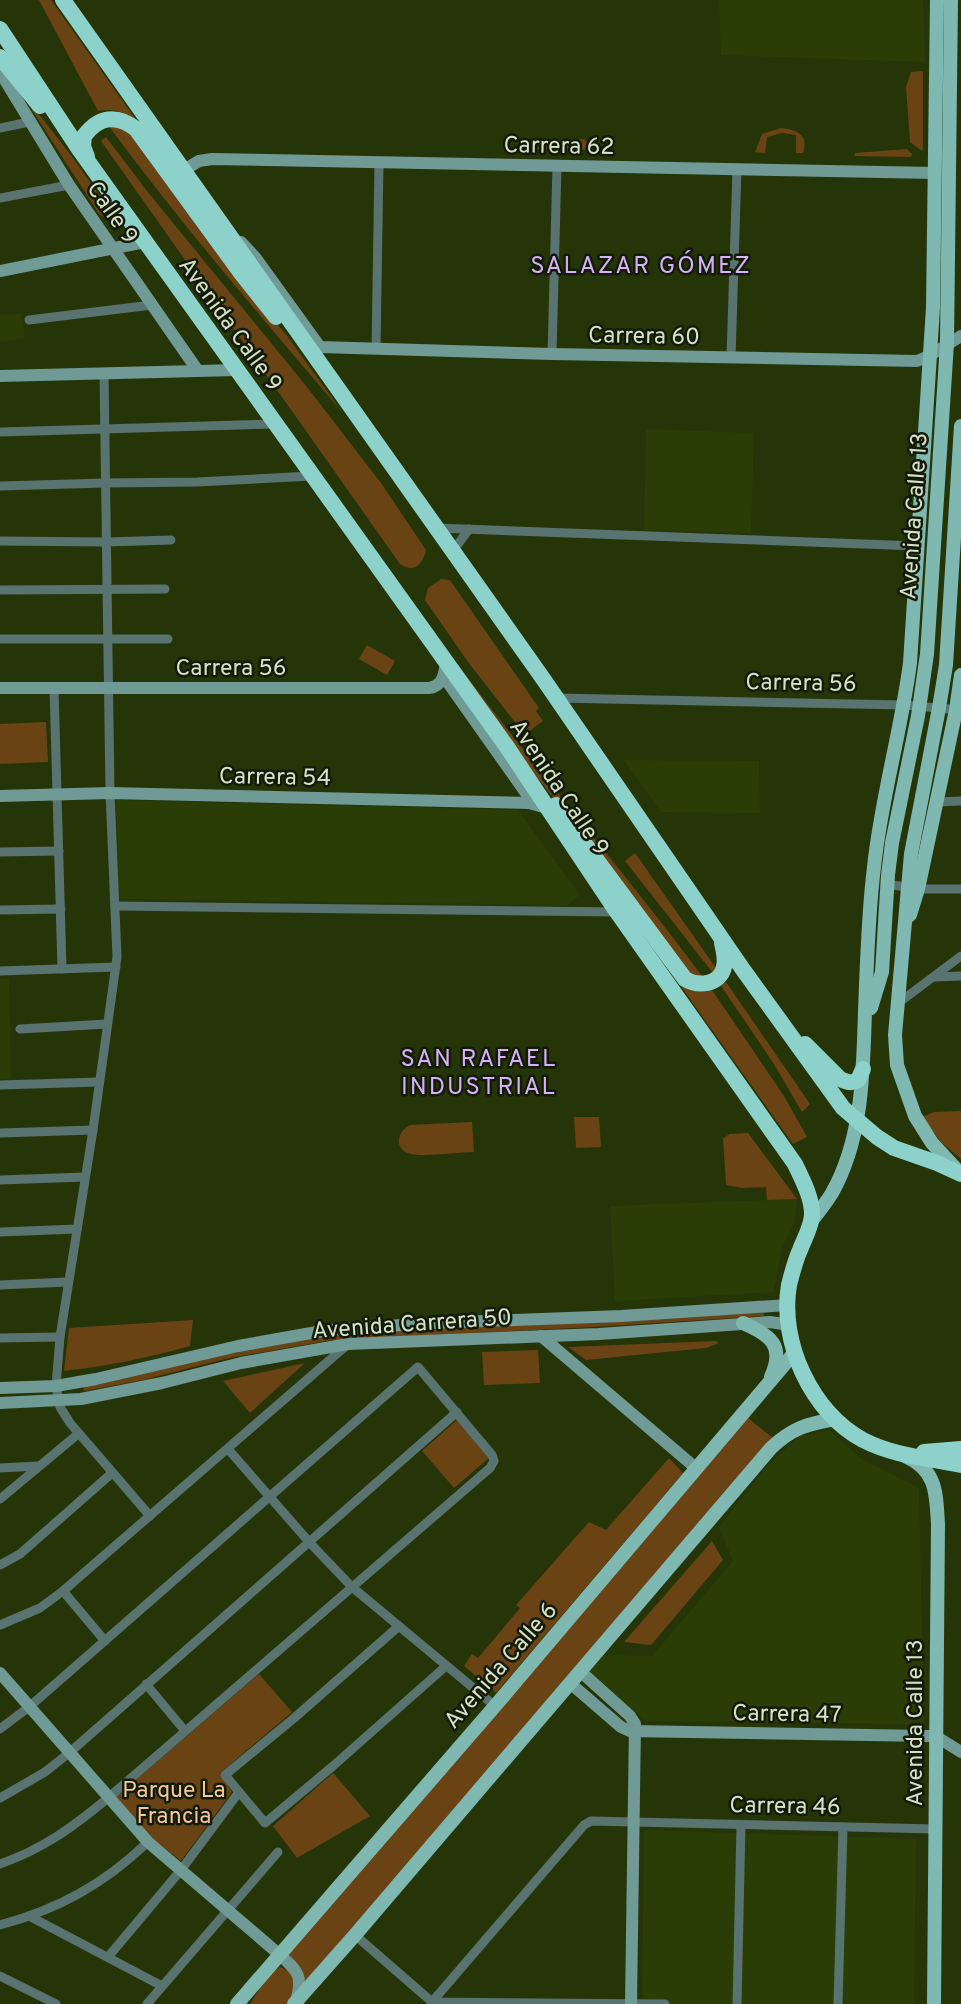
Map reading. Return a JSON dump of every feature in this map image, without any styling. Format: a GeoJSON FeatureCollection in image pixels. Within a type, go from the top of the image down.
{"type":"FeatureCollection","features":[{"type":"Feature","properties":{"kind":"highway","name":"Avenida Calle 9"},"geometry":{"type":"LineString","coordinates":[[63,0],[341,391],[771,1009],[843,1108],[877,1138],[894,1148],[961,1174]]}},
{"type":"Feature","properties":{"kind":"highway","name":"Avenida Calle 9"},"geometry":{"type":"LineString","coordinates":[[0,29],[96,174],[312,476],[445,670],[507,747],[540,806],[795,1164],[812,1211],[793,1268],[788,1305],[789,1325],[801,1370],[810,1388],[835,1419],[861,1439],[901,1455]]}},
{"type":"Feature","properties":{"kind":"highway","name":"Avenida Calle 9"},"geometry":{"type":"LineString","coordinates":[[0,57],[79,149]]}},
{"type":"Feature","properties":{"kind":"highway"},"geometry":{"type":"LineString","coordinates":[[96,174],[83,146],[84,136],[91,128],[111,118],[124,120],[136,128],[241,273],[341,391]]}},
{"type":"Feature","properties":{"kind":"highway"},"geometry":{"type":"LineString","coordinates":[[320,347],[341,391]]}},
{"type":"Feature","properties":{"kind":"highway"},"geometry":{"type":"LineString","coordinates":[[507,747],[567,818],[685,979],[690,983],[703,984],[720,975],[725,962],[722,939]]}},
{"type":"Feature","properties":{"kind":"highway"},"geometry":{"type":"LineString","coordinates":[[771,1009],[840,1079],[855,1082],[863,1069]]}},
{"type":"Feature","properties":{"kind":"highway"},"geometry":{"type":"LineString","coordinates":[[901,1455],[959,1462]]}},
{"type":"Feature","properties":{"kind":"main road","name":"Avenida Calle 13"},"geometry":{"type":"LineString","coordinates":[[810,1223],[841,1175],[862,1092],[872,879],[910,663],[933,308],[937,0]]}},
{"type":"Feature","properties":{"kind":"main road","name":"Avenida Calle 13"},"geometry":{"type":"LineString","coordinates":[[865,1028],[882,972],[892,843],[927,654],[947,343],[951,0]]}},
{"type":"Feature","properties":{"kind":"main road"},"geometry":{"type":"LineString","coordinates":[[935,177],[949,209]]}},
{"type":"Feature","properties":{"kind":"main road","name":"Avenida Calle 13"},"geometry":{"type":"LineString","coordinates":[[912,888],[916,823],[946,665],[957,538],[961,426]]}},
{"type":"Feature","properties":{"kind":"main road"},"geometry":{"type":"LineString","coordinates":[[918,546],[935,525]]}},
{"type":"Feature","properties":{"kind":"main road","name":"Avenida Calle 13"},"geometry":{"type":"LineString","coordinates":[[961,675],[958,710],[912,888],[901,946],[895,1050],[907,1098],[925,1134],[961,1174]]}},
{"type":"Feature","properties":{"kind":"main road"},"geometry":{"type":"LineString","coordinates":[[886,796],[906,774]]}},
{"type":"Feature","properties":{"kind":"main road"},"geometry":{"type":"LineString","coordinates":[[743,1324],[764,1332],[773,1342],[777,1360],[767,1385]]}},
{"type":"Feature","properties":{"kind":"main road","name":"Avenida Calle 6"},"geometry":{"type":"LineString","coordinates":[[240,2002],[795,1352]]}},
{"type":"Feature","properties":{"kind":"main road"},"geometry":{"type":"LineString","coordinates":[[295,2003],[771,1448],[792,1430],[835,1419]]}},
{"type":"Feature","properties":{"kind":"main road","name":"Avenida Calle 13"},"geometry":{"type":"LineString","coordinates":[[901,1455],[920,1464],[926,1471],[936,1494],[938,1524],[934,2004]]}},
{"type":"Feature","properties":{"kind":"street","name":"Calle 9"},"geometry":{"type":"LineString","coordinates":[[0,72],[69,185],[198,371]]}},
{"type":"Feature","properties":{"kind":"street"},"geometry":{"type":"LineString","coordinates":[[0,128],[29,122]]}},
{"type":"Feature","properties":{"kind":"street","name":"Carrera 62"},"geometry":{"type":"LineString","coordinates":[[184,170],[199,161],[212,159],[737,169],[935,177]]}},
{"type":"Feature","properties":{"kind":"street"},"geometry":{"type":"LineString","coordinates":[[376,349],[379,163]]}},
{"type":"Feature","properties":{"kind":"street"},"geometry":{"type":"LineString","coordinates":[[552,354],[557,166]]}},
{"type":"Feature","properties":{"kind":"street"},"geometry":{"type":"LineString","coordinates":[[732,357],[737,169]]}},
{"type":"Feature","properties":{"kind":"street"},"geometry":{"type":"LineString","coordinates":[[0,198],[69,185]]}},
{"type":"Feature","properties":{"kind":"street","name":"Avenida Calle 9"},"geometry":{"type":"LineString","coordinates":[[221,222],[255,257],[320,347]]}},
{"type":"Feature","properties":{"kind":"street"},"geometry":{"type":"LineString","coordinates":[[0,271],[145,242]]}},
{"type":"Feature","properties":{"kind":"street"},"geometry":{"type":"LineString","coordinates":[[29,320],[152,305]]}},
{"type":"Feature","properties":{"kind":"street","name":"Carrera 60"},"geometry":{"type":"LineString","coordinates":[[320,347],[917,360],[929,356],[961,336]]}},
{"type":"Feature","properties":{"kind":"street"},"geometry":{"type":"LineString","coordinates":[[0,376],[237,370]]}},
{"type":"Feature","properties":{"kind":"street"},"geometry":{"type":"LineString","coordinates":[[104,373],[110,793],[117,957],[60,1337],[56,1385],[60,1407],[78,1434],[150,1516]]}},
{"type":"Feature","properties":{"kind":"street"},"geometry":{"type":"LineString","coordinates":[[0,432],[275,424]]}},
{"type":"Feature","properties":{"kind":"street"},"geometry":{"type":"LineString","coordinates":[[0,486],[197,482],[312,476]]}},
{"type":"Feature","properties":{"kind":"street"},"geometry":{"type":"LineString","coordinates":[[437,528],[918,546]]}},
{"type":"Feature","properties":{"kind":"street"},"geometry":{"type":"LineString","coordinates":[[453,551],[469,529]]}},
{"type":"Feature","properties":{"kind":"street"},"geometry":{"type":"LineString","coordinates":[[0,541],[171,540]]}},
{"type":"Feature","properties":{"kind":"street"},"geometry":{"type":"LineString","coordinates":[[0,590],[164,589]]}},
{"type":"Feature","properties":{"kind":"street"},"geometry":{"type":"LineString","coordinates":[[0,639],[168,639]]}},
{"type":"Feature","properties":{"kind":"street"},"geometry":{"type":"LineString","coordinates":[[445,670],[540,806]]}},
{"type":"Feature","properties":{"kind":"street","name":"Carrera 56"},"geometry":{"type":"LineString","coordinates":[[0,688],[429,688],[436,687],[445,670]]}},
{"type":"Feature","properties":{"kind":"street"},"geometry":{"type":"LineString","coordinates":[[54,688],[62,969]]}},
{"type":"Feature","properties":{"kind":"street","name":"Carrera 56"},"geometry":{"type":"LineString","coordinates":[[556,698],[904,705],[958,710]]}},
{"type":"Feature","properties":{"kind":"street","name":"Carrera 54"},"geometry":{"type":"LineString","coordinates":[[0,796],[110,793],[540,806]]}},
{"type":"Feature","properties":{"kind":"street"},"geometry":{"type":"LineString","coordinates":[[936,802],[961,801]]}},
{"type":"Feature","properties":{"kind":"street"},"geometry":{"type":"LineString","coordinates":[[0,852],[59,851]]}},
{"type":"Feature","properties":{"kind":"street"},"geometry":{"type":"LineString","coordinates":[[887,884],[912,888],[961,889]]}},
{"type":"Feature","properties":{"kind":"street"},"geometry":{"type":"LineString","coordinates":[[115,906],[617,912]]}},
{"type":"Feature","properties":{"kind":"street"},"geometry":{"type":"LineString","coordinates":[[0,910],[61,909]]}},
{"type":"Feature","properties":{"kind":"street"},"geometry":{"type":"LineString","coordinates":[[897,1004],[961,956]]}},
{"type":"Feature","properties":{"kind":"street"},"geometry":{"type":"LineString","coordinates":[[0,971],[116,967]]}},
{"type":"Feature","properties":{"kind":"street"},"geometry":{"type":"LineString","coordinates":[[934,977],[961,976]]}},
{"type":"Feature","properties":{"kind":"street"},"geometry":{"type":"LineString","coordinates":[[20,1029],[107,1024]]}},
{"type":"Feature","properties":{"kind":"street"},"geometry":{"type":"LineString","coordinates":[[0,1085],[99,1082]]}},
{"type":"Feature","properties":{"kind":"street"},"geometry":{"type":"LineString","coordinates":[[0,1133],[93,1130]]}},
{"type":"Feature","properties":{"kind":"street"},"geometry":{"type":"LineString","coordinates":[[0,1180],[85,1177]]}},
{"type":"Feature","properties":{"kind":"street"},"geometry":{"type":"LineString","coordinates":[[0,1232],[77,1229]]}},
{"type":"Feature","properties":{"kind":"street"},"geometry":{"type":"LineString","coordinates":[[0,1285],[68,1282]]}},
{"type":"Feature","properties":{"kind":"street","name":"Avenida Carrera 50"},"geometry":{"type":"LineString","coordinates":[[0,1388],[56,1385],[146,1369],[271,1339],[328,1330],[788,1305]]}},
{"type":"Feature","properties":{"kind":"street","name":"Avenida Carrera 50"},"geometry":{"type":"LineString","coordinates":[[0,1403],[82,1399],[241,1363],[348,1344],[599,1334],[770,1322],[789,1325]]}},
{"type":"Feature","properties":{"kind":"street"},"geometry":{"type":"LineString","coordinates":[[541,1336],[697,1469]]}},
{"type":"Feature","properties":{"kind":"street"},"geometry":{"type":"LineString","coordinates":[[0,1338],[60,1337]]}},
{"type":"Feature","properties":{"kind":"street"},"geometry":{"type":"LineString","coordinates":[[0,1625],[40,1608],[63,1591],[348,1344]]}},
{"type":"Feature","properties":{"kind":"street"},"geometry":{"type":"LineString","coordinates":[[0,1729],[29,1707],[418,1367],[492,1455],[494,1461],[490,1468],[108,1798],[58,1837],[0,1864]]}},
{"type":"Feature","properties":{"kind":"street"},"geometry":{"type":"LineString","coordinates":[[0,1798],[45,1772],[69,1753],[457,1412]]}},
{"type":"Feature","properties":{"kind":"street"},"geometry":{"type":"LineString","coordinates":[[0,1499],[78,1434]]}},
{"type":"Feature","properties":{"kind":"street"},"geometry":{"type":"LineString","coordinates":[[228,1449],[352,1587],[495,1706]]}},
{"type":"Feature","properties":{"kind":"street"},"geometry":{"type":"LineString","coordinates":[[0,1468],[38,1466]]}},
{"type":"Feature","properties":{"kind":"street"},"geometry":{"type":"LineString","coordinates":[[0,1565],[20,1554],[112,1473]]}},
{"type":"Feature","properties":{"kind":"street"},"geometry":{"type":"LineString","coordinates":[[63,1591],[105,1641]]}},
{"type":"Feature","properties":{"kind":"street"},"geometry":{"type":"LineString","coordinates":[[399,1626],[225,1776],[265,1823],[446,1666]]}},
{"type":"Feature","properties":{"kind":"street"},"geometry":{"type":"LineString","coordinates":[[580,1671],[630,1716],[635,1724],[631,2003]]}},
{"type":"Feature","properties":{"kind":"street"},"geometry":{"type":"LineString","coordinates":[[0,1673],[148,1842],[280,1955],[299,1976],[300,1986],[295,2003]]}},
{"type":"Feature","properties":{"kind":"street"},"geometry":{"type":"LineString","coordinates":[[570,1683],[621,1727],[635,1732]]}},
{"type":"Feature","properties":{"kind":"street"},"geometry":{"type":"LineString","coordinates":[[146,1684],[185,1731]]}},
{"type":"Feature","properties":{"kind":"street","name":"Carrera 47"},"geometry":{"type":"LineString","coordinates":[[635,1732],[937,1737]]}},
{"type":"Feature","properties":{"kind":"street"},"geometry":{"type":"LineString","coordinates":[[937,1737],[961,1752]]}},
{"type":"Feature","properties":{"kind":"street"},"geometry":{"type":"LineString","coordinates":[[108,1957],[181,1870],[239,1792]]}},
{"type":"Feature","properties":{"kind":"street","name":"Carrera 46"},"geometry":{"type":"LineString","coordinates":[[432,2003],[584,1825],[591,1821],[936,1829]]}},
{"type":"Feature","properties":{"kind":"street"},"geometry":{"type":"LineString","coordinates":[[737,2004],[741,1825]]}},
{"type":"Feature","properties":{"kind":"street"},"geometry":{"type":"LineString","coordinates":[[838,2004],[843,1827]]}},
{"type":"Feature","properties":{"kind":"street"},"geometry":{"type":"LineString","coordinates":[[0,1925],[31,1917],[82,1893],[148,1842]]}},
{"type":"Feature","properties":{"kind":"street"},"geometry":{"type":"LineString","coordinates":[[147,2004],[278,1852]]}},
{"type":"Feature","properties":{"kind":"street"},"geometry":{"type":"LineString","coordinates":[[31,1917],[162,1986]]}},
{"type":"Feature","properties":{"kind":"street"},"geometry":{"type":"LineString","coordinates":[[355,1935],[432,2003],[665,2004]]}},
{"type":"Feature","properties":{"kind":"street"},"geometry":{"type":"LineString","coordinates":[[0,1976],[56,2004]]}},
{"type":"Feature","properties":{"kind":"shaded area"},"geometry":{"type":"Polygon","coordinates":[[[719,0],[923,0],[925,62],[721,55],[719,0]]]}},
{"type":"Feature","properties":{"kind":"shaded area"},"geometry":{"type":"Polygon","coordinates":[[[21,313],[25,338],[0,341],[0,316],[21,313]]]}},
{"type":"Feature","properties":{"kind":"shaded area"},"geometry":{"type":"Polygon","coordinates":[[[646,429],[754,433],[751,533],[644,530],[646,429]]]}},
{"type":"Feature","properties":{"kind":"shaded area"},"geometry":{"type":"Polygon","coordinates":[[[624,760],[759,761],[760,813],[661,812],[624,760]]]}},
{"type":"Feature","properties":{"kind":"shaded area"},"geometry":{"type":"Polygon","coordinates":[[[116,800],[518,810],[580,895],[567,905],[120,899],[116,800]]]}},
{"type":"Feature","properties":{"kind":"shaded area"},"geometry":{"type":"Polygon","coordinates":[[[9,978],[11,1079],[0,1079],[0,979],[9,978]]]}},
{"type":"Feature","properties":{"kind":"shaded area"},"geometry":{"type":"Polygon","coordinates":[[[797,1199],[794,1223],[782,1247],[774,1292],[615,1301],[610,1206],[797,1199]]]}},
{"type":"Feature","properties":{"kind":"shaded area"},"geometry":{"type":"Polygon","coordinates":[[[829,1430],[860,1458],[919,1488],[924,1724],[646,1721],[589,1671],[604,1655],[652,1656],[733,1561],[719,1527],[768,1465],[799,1436],[829,1430]]]}},
{"type":"Feature","properties":{"kind":"shaded area"},"geometry":{"type":"Polygon","coordinates":[[[644,1830],[916,1839],[914,2004],[642,2004],[644,1830]]]}},
{"type":"Feature","properties":{"kind":"green space"},"geometry":{"type":"Polygon","coordinates":[[[39,0],[51,0],[139,124],[120,112],[98,111],[39,0]]]}},
{"type":"Feature","properties":{"kind":"green space"},"geometry":{"type":"Polygon","coordinates":[[[923,71],[922,151],[910,142],[906,87],[911,72],[923,71]]]}},
{"type":"Feature","properties":{"kind":"green space"},"geometry":{"type":"Polygon","coordinates":[[[14,82],[116,219],[105,218],[99,214],[14,82]]]}},
{"type":"Feature","properties":{"kind":"green space"},"geometry":{"type":"Polygon","coordinates":[[[108,125],[128,127],[209,242],[288,337],[342,412],[193,235],[108,125]]]}},
{"type":"Feature","properties":{"kind":"green space"},"geometry":{"type":"Polygon","coordinates":[[[781,128],[792,130],[803,137],[803,153],[796,153],[796,135],[782,133],[767,137],[765,153],[755,152],[762,134],[781,128]]]}},
{"type":"Feature","properties":{"kind":"green space"},"geometry":{"type":"Polygon","coordinates":[[[106,137],[381,483],[426,550],[423,560],[417,566],[410,568],[400,564],[101,141],[106,137]]]}},
{"type":"Feature","properties":{"kind":"green space"},"geometry":{"type":"Polygon","coordinates":[[[584,139],[594,150],[536,149],[547,140],[584,139]]]}},
{"type":"Feature","properties":{"kind":"green space"},"geometry":{"type":"Polygon","coordinates":[[[907,149],[912,154],[911,157],[854,156],[855,153],[907,149]]]}},
{"type":"Feature","properties":{"kind":"green space"},"geometry":{"type":"Polygon","coordinates":[[[441,579],[450,580],[539,708],[536,711],[543,721],[528,732],[521,724],[518,726],[468,662],[425,600],[428,588],[441,579]]]}},
{"type":"Feature","properties":{"kind":"green space"},"geometry":{"type":"Polygon","coordinates":[[[367,645],[395,661],[387,675],[359,659],[367,645]]]}},
{"type":"Feature","properties":{"kind":"green space"},"geometry":{"type":"Polygon","coordinates":[[[459,666],[705,980],[690,976],[503,733],[459,666]]]}},
{"type":"Feature","properties":{"kind":"green space"},"geometry":{"type":"Polygon","coordinates":[[[46,722],[48,762],[0,764],[0,724],[46,722]]]}},
{"type":"Feature","properties":{"kind":"green space"},"geometry":{"type":"Polygon","coordinates":[[[635,853],[716,968],[713,973],[625,861],[635,853]]]}},
{"type":"Feature","properties":{"kind":"green space"},"geometry":{"type":"Polygon","coordinates":[[[726,982],[810,1104],[802,1112],[772,1061],[721,986],[726,982]]]}},
{"type":"Feature","properties":{"kind":"green space"},"geometry":{"type":"Polygon","coordinates":[[[680,985],[698,990],[712,990],[784,1096],[807,1137],[793,1144],[680,985]]]}},
{"type":"Feature","properties":{"kind":"green space"},"geometry":{"type":"Polygon","coordinates":[[[961,1111],[961,1159],[942,1143],[922,1117],[934,1112],[961,1111]]]}},
{"type":"Feature","properties":{"kind":"green space"},"geometry":{"type":"Polygon","coordinates":[[[574,1117],[599,1117],[601,1147],[576,1148],[574,1117]]]}},
{"type":"Feature","properties":{"kind":"green space"},"geometry":{"type":"Polygon","coordinates":[[[472,1122],[474,1152],[418,1155],[406,1152],[400,1145],[402,1132],[410,1125],[472,1122]]]}},
{"type":"Feature","properties":{"kind":"green space"},"geometry":{"type":"Polygon","coordinates":[[[748,1133],[797,1199],[767,1200],[766,1187],[742,1188],[726,1185],[723,1138],[730,1134],[748,1133]]]}},
{"type":"Feature","properties":{"kind":"green space"},"geometry":{"type":"Polygon","coordinates":[[[763,1310],[764,1316],[332,1340],[229,1358],[143,1380],[84,1391],[83,1386],[331,1333],[763,1310]]]}},
{"type":"Feature","properties":{"kind":"green space"},"geometry":{"type":"Polygon","coordinates":[[[193,1320],[190,1346],[127,1361],[64,1371],[69,1328],[193,1320]]]}},
{"type":"Feature","properties":{"kind":"green space"},"geometry":{"type":"Polygon","coordinates":[[[719,1343],[706,1348],[586,1360],[568,1347],[719,1343]]]}},
{"type":"Feature","properties":{"kind":"green space"},"geometry":{"type":"Polygon","coordinates":[[[538,1350],[540,1383],[484,1385],[482,1352],[538,1350]]]}},
{"type":"Feature","properties":{"kind":"green space"},"geometry":{"type":"Polygon","coordinates":[[[305,1363],[250,1413],[223,1381],[305,1363]]]}},
{"type":"Feature","properties":{"kind":"green space"},"geometry":{"type":"Polygon","coordinates":[[[748,1418],[773,1438],[305,1983],[303,1972],[287,1955],[748,1418]]]}},
{"type":"Feature","properties":{"kind":"green space"},"geometry":{"type":"Polygon","coordinates":[[[457,1420],[490,1457],[454,1488],[422,1451],[457,1420]]]}},
{"type":"Feature","properties":{"kind":"green space"},"geometry":{"type":"Polygon","coordinates":[[[669,1458],[683,1473],[496,1693],[464,1666],[472,1654],[478,1658],[520,1608],[516,1605],[589,1522],[606,1530],[669,1458]]]}},
{"type":"Feature","properties":{"kind":"green space"},"geometry":{"type":"Polygon","coordinates":[[[712,1541],[723,1560],[651,1645],[624,1642],[712,1541]]]}},
{"type":"Feature","properties":{"kind":"green space","name":"Parque La Francia"},"geometry":{"type":"Polygon","coordinates":[[[259,1674],[292,1712],[220,1773],[232,1792],[181,1861],[147,1834],[115,1798],[259,1674]]]}},
{"type":"Feature","properties":{"kind":"green space"},"geometry":{"type":"Polygon","coordinates":[[[333,1773],[370,1816],[297,1858],[273,1826],[333,1773]]]}},
{"type":"Feature","properties":{"kind":"green space"},"geometry":{"type":"Polygon","coordinates":[[[280,1967],[294,1973],[294,1993],[287,2004],[250,2004],[268,1975],[280,1967]]]}},
{"type":"Feature","properties":{"kind":"district","name":"SALAZAR GÓMEZ"},"geometry":{"type":"Point","coordinates":[641,265]}},
{"type":"Feature","properties":{"kind":"district","name":"SAN RAFAEL INDUSTRIAL"},"geometry":{"type":"Point","coordinates":[479,1072]}}]}
